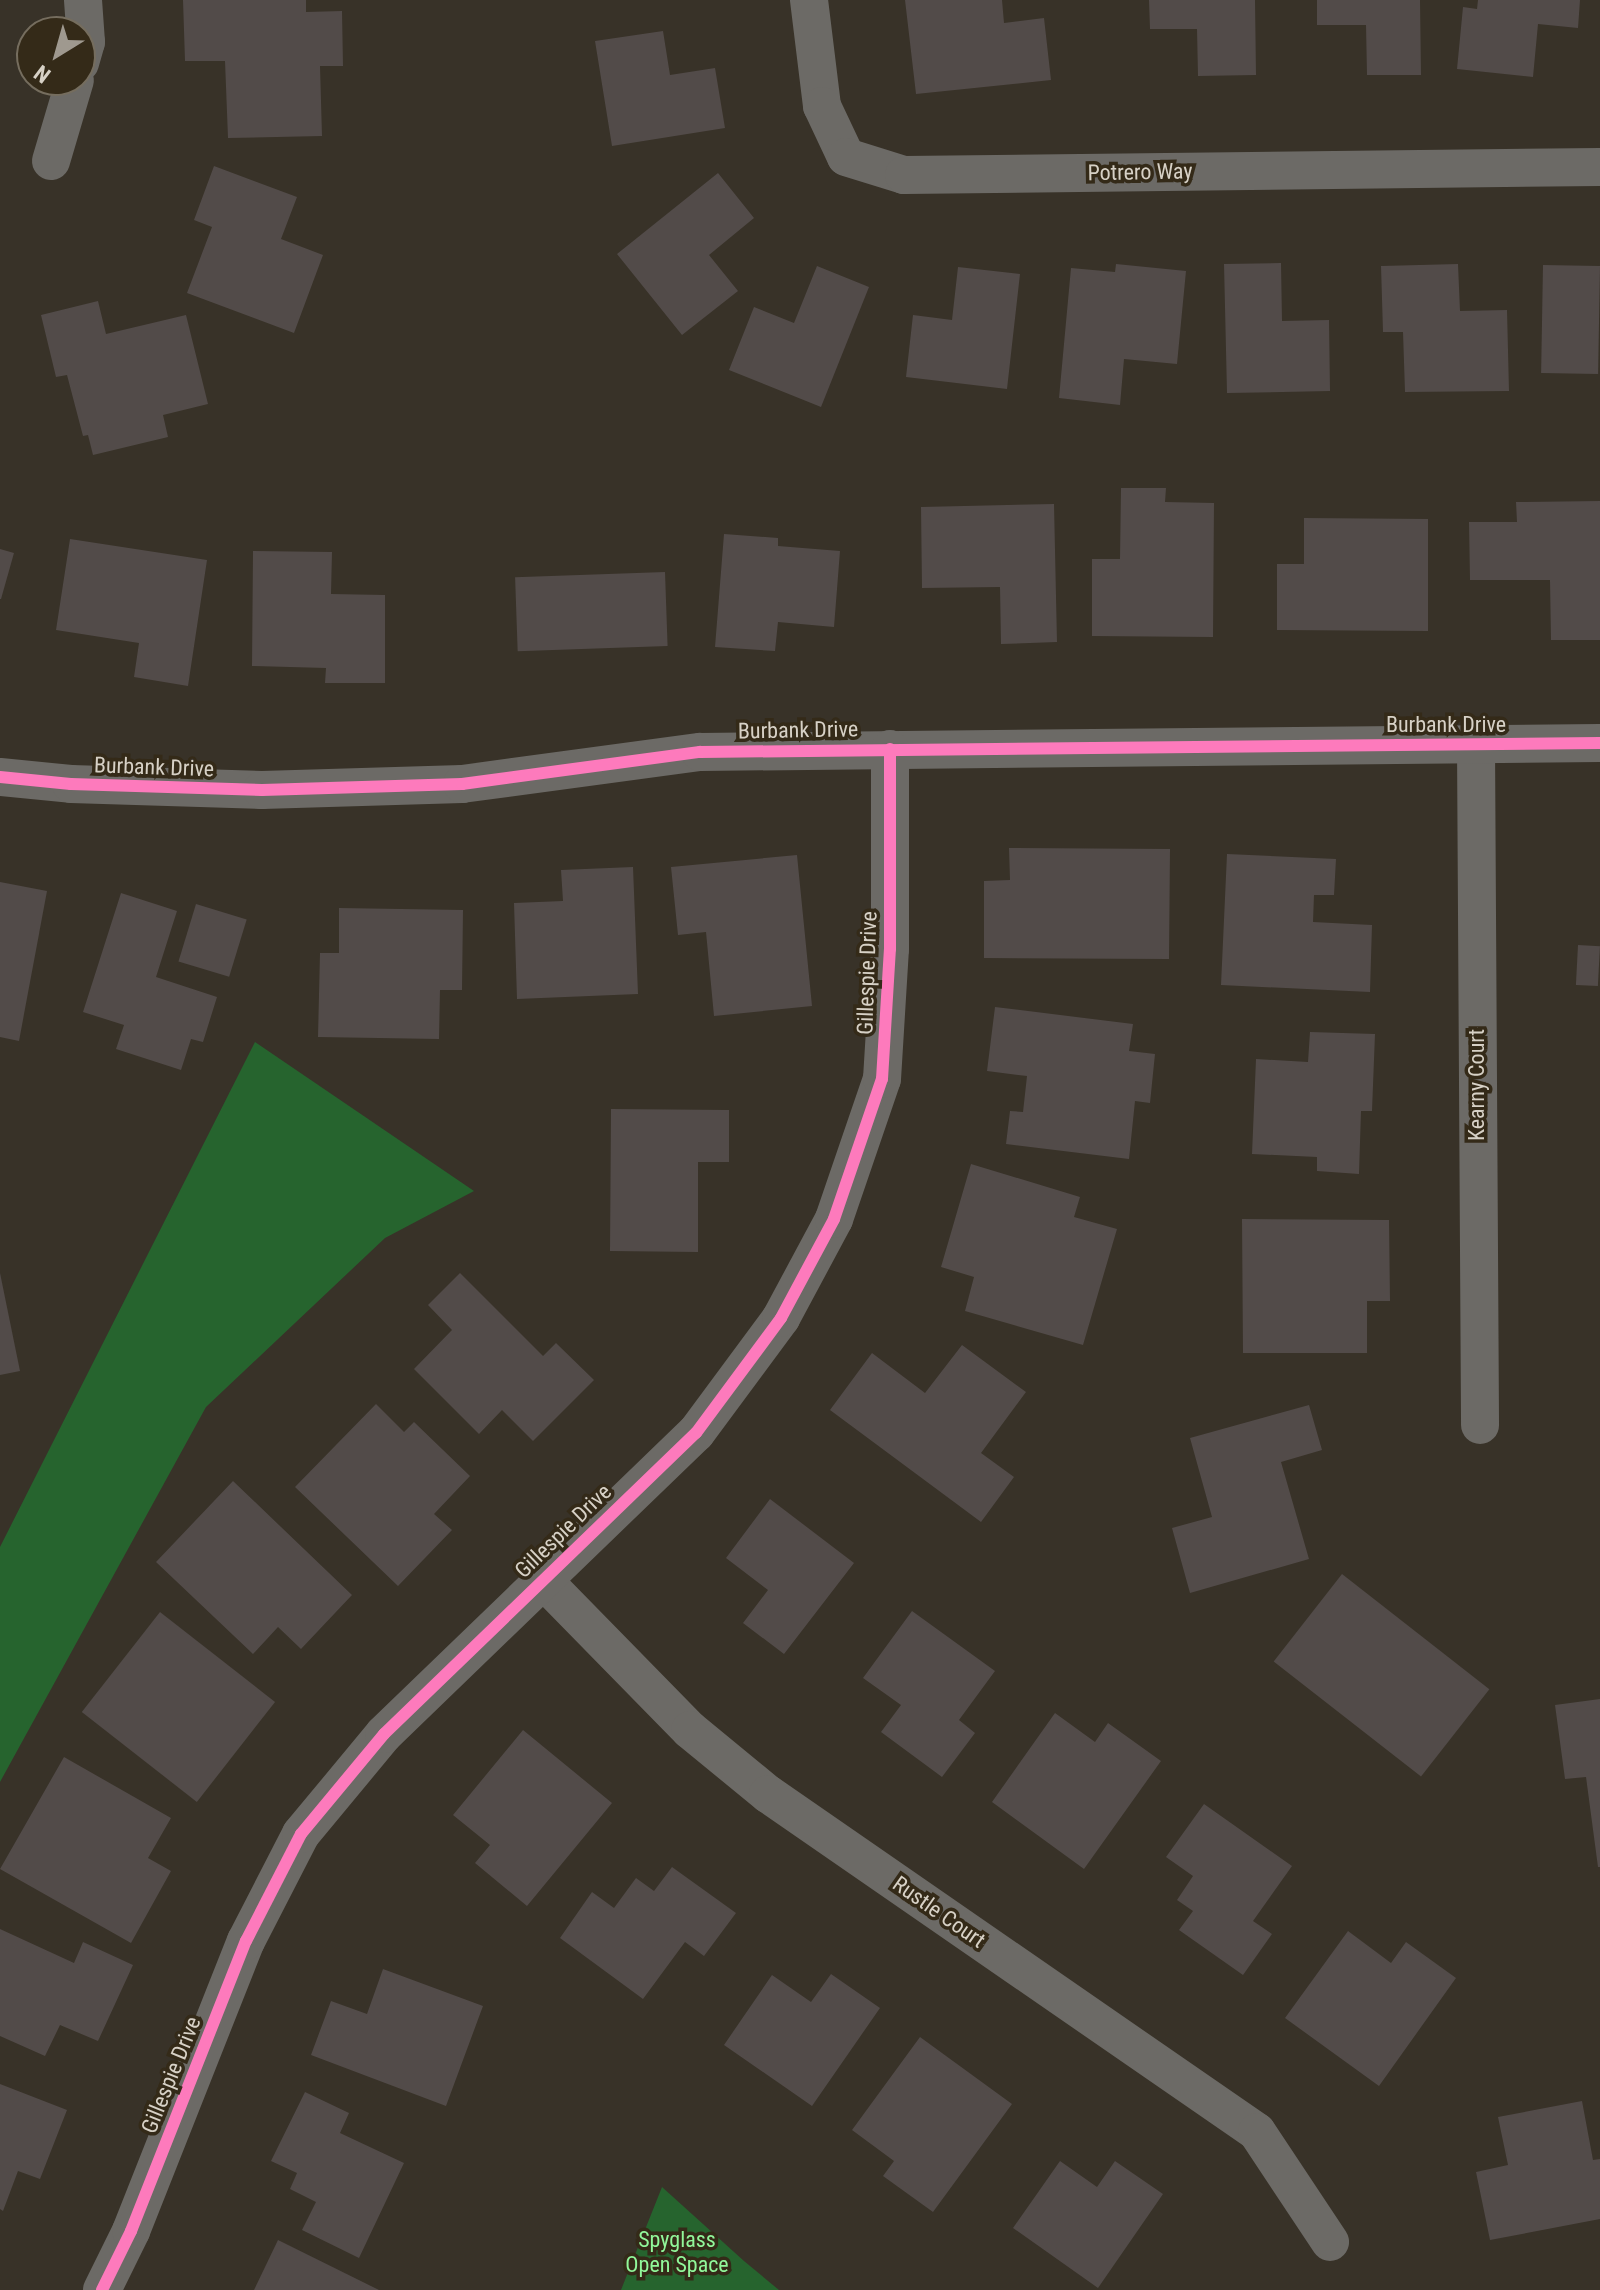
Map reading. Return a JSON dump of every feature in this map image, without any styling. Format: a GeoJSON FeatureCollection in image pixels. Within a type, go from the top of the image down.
{"type":"FeatureCollection","features":[{"type":"Feature","properties":{"kind":"street","name":"Potrero Way"},"geometry":{"type":"LineString","coordinates":[[809,0],[822,106],[846,157],[904,175],[1600,167]]}},
{"type":"Feature","properties":{"kind":"street"},"geometry":{"type":"LineString","coordinates":[[51,161],[70,96]]}},
{"type":"Feature","properties":{"kind":"street","name":"Burbank Drive"},"geometry":{"type":"LineString","coordinates":[[0,777],[71,784],[262,790],[462,784],[700,752],[1600,743]]}},
{"type":"Feature","properties":{"kind":"street","name":"Kearny Court"},"geometry":{"type":"LineString","coordinates":[[1476,745],[1480,1425]]}},
{"type":"Feature","properties":{"kind":"street","name":"Gillespie Drive"},"geometry":{"type":"LineString","coordinates":[[102,2290],[131,2231],[246,1941],[301,1834],[384,1734],[696,1433],[781,1318],[834,1219],[882,1079],[890,949],[890,749]]}},
{"type":"Feature","properties":{"kind":"street","name":"Rustle Court"},"geometry":{"type":"LineString","coordinates":[[542,1579],[690,1730],[768,1794],[1257,2132],[1330,2242]]}},
{"type":"Feature","properties":{"kind":"green space"},"geometry":{"type":"Polygon","coordinates":[[[255,1042],[474,1191],[385,1238],[206,1407],[0,1782],[0,1547],[255,1042]]]}},
{"type":"Feature","properties":{"kind":"green space","name":"Spyglass Open Space"},"geometry":{"type":"Polygon","coordinates":[[[662,2187],[744,2261],[779,2290],[621,2290],[662,2187]]]}},
{"type":"Feature","properties":{"kind":"building"},"geometry":{"type":"Polygon","coordinates":[[[183,0],[306,0],[306,12],[342,11],[343,66],[320,66],[322,136],[228,138],[225,61],[185,61],[183,0]]]}},
{"type":"Feature","properties":{"kind":"building"},"geometry":{"type":"Polygon","coordinates":[[[905,0],[1002,0],[1004,23],[1044,18],[1051,80],[916,94],[905,0]]]}},
{"type":"Feature","properties":{"kind":"building"},"geometry":{"type":"Polygon","coordinates":[[[1149,0],[1255,0],[1256,75],[1198,76],[1197,29],[1150,29],[1149,0]]]}},
{"type":"Feature","properties":{"kind":"building"},"geometry":{"type":"Polygon","coordinates":[[[1317,0],[1420,0],[1421,75],[1367,75],[1366,25],[1317,25],[1317,0]]]}},
{"type":"Feature","properties":{"kind":"building"},"geometry":{"type":"Polygon","coordinates":[[[1478,0],[1580,0],[1578,28],[1538,24],[1533,77],[1457,69],[1463,7],[1477,9],[1478,0]]]}},
{"type":"Feature","properties":{"kind":"building"},"geometry":{"type":"Polygon","coordinates":[[[663,31],[670,75],[715,68],[725,128],[612,146],[595,41],[663,31]]]}},
{"type":"Feature","properties":{"kind":"building"},"geometry":{"type":"Polygon","coordinates":[[[214,166],[297,197],[281,239],[323,255],[294,333],[187,293],[212,227],[194,220],[214,166]]]}},
{"type":"Feature","properties":{"kind":"building"},"geometry":{"type":"Polygon","coordinates":[[[718,173],[754,218],[709,255],[738,291],[682,335],[617,254],[718,173]]]}},
{"type":"Feature","properties":{"kind":"building"},"geometry":{"type":"Polygon","coordinates":[[[1281,263],[1282,321],[1329,320],[1330,391],[1227,393],[1224,264],[1281,263]]]}},
{"type":"Feature","properties":{"kind":"building"},"geometry":{"type":"Polygon","coordinates":[[[1116,264],[1186,271],[1177,364],[1124,359],[1120,405],[1059,398],[1071,268],[1115,272],[1116,264]]]}},
{"type":"Feature","properties":{"kind":"building"},"geometry":{"type":"Polygon","coordinates":[[[1458,264],[1460,311],[1507,310],[1509,391],[1405,392],[1403,332],[1383,332],[1381,266],[1458,264]]]}},
{"type":"Feature","properties":{"kind":"building"},"geometry":{"type":"Polygon","coordinates":[[[1543,265],[1600,266],[1598,374],[1541,373],[1543,265]]]}},
{"type":"Feature","properties":{"kind":"building"},"geometry":{"type":"Polygon","coordinates":[[[817,266],[869,287],[821,407],[729,370],[754,307],[794,323],[817,266]]]}},
{"type":"Feature","properties":{"kind":"building"},"geometry":{"type":"Polygon","coordinates":[[[958,267],[1020,274],[1007,389],[906,377],[913,315],[952,320],[958,267]]]}},
{"type":"Feature","properties":{"kind":"building"},"geometry":{"type":"Polygon","coordinates":[[[98,301],[106,334],[186,315],[208,404],[163,415],[168,437],[93,455],[88,435],[83,436],[67,375],[56,377],[41,315],[98,301]]]}},
{"type":"Feature","properties":{"kind":"building"},"geometry":{"type":"Polygon","coordinates":[[[1121,488],[1166,488],[1165,502],[1214,503],[1213,637],[1092,636],[1092,559],[1120,559],[1121,488]]]}},
{"type":"Feature","properties":{"kind":"building"},"geometry":{"type":"Polygon","coordinates":[[[1600,501],[1600,640],[1551,640],[1550,580],[1470,580],[1469,522],[1517,522],[1516,502],[1600,501]]]}},
{"type":"Feature","properties":{"kind":"building"},"geometry":{"type":"Polygon","coordinates":[[[1054,504],[1057,642],[1001,644],[1000,587],[922,588],[921,507],[1054,504]]]}},
{"type":"Feature","properties":{"kind":"building"},"geometry":{"type":"Polygon","coordinates":[[[1304,518],[1428,519],[1428,631],[1277,630],[1277,564],[1304,564],[1304,518]]]}},
{"type":"Feature","properties":{"kind":"building"},"geometry":{"type":"Polygon","coordinates":[[[724,534],[778,538],[778,546],[840,551],[834,627],[778,622],[775,651],[715,647],[724,534]]]}},
{"type":"Feature","properties":{"kind":"building"},"geometry":{"type":"Polygon","coordinates":[[[70,539],[207,560],[188,686],[134,677],[139,643],[56,630],[70,539]]]}},
{"type":"Feature","properties":{"kind":"building"},"geometry":{"type":"Polygon","coordinates":[[[0,549],[14,553],[1,599],[0,599],[0,549]]]}},
{"type":"Feature","properties":{"kind":"building"},"geometry":{"type":"Polygon","coordinates":[[[253,551],[332,552],[331,594],[385,595],[385,683],[325,683],[326,668],[252,666],[253,551]]]}},
{"type":"Feature","properties":{"kind":"building"},"geometry":{"type":"Polygon","coordinates":[[[665,572],[668,646],[518,651],[515,577],[665,572]]]}},
{"type":"Feature","properties":{"kind":"building"},"geometry":{"type":"Polygon","coordinates":[[[1009,848],[1170,849],[1169,959],[984,958],[984,881],[1010,880],[1009,848]]]}},
{"type":"Feature","properties":{"kind":"building"},"geometry":{"type":"Polygon","coordinates":[[[1227,854],[1336,859],[1334,895],[1314,895],[1313,922],[1372,925],[1370,992],[1221,985],[1227,854]]]}},
{"type":"Feature","properties":{"kind":"building"},"geometry":{"type":"Polygon","coordinates":[[[797,855],[812,1006],[714,1016],[706,932],[678,935],[671,867],[797,855]]]}},
{"type":"Feature","properties":{"kind":"building"},"geometry":{"type":"Polygon","coordinates":[[[633,867],[638,994],[517,999],[514,903],[563,901],[561,870],[633,867]]]}},
{"type":"Feature","properties":{"kind":"building"},"geometry":{"type":"Polygon","coordinates":[[[0,882],[47,891],[19,1041],[0,1037],[0,882]]]}},
{"type":"Feature","properties":{"kind":"building"},"geometry":{"type":"Polygon","coordinates":[[[121,893],[177,911],[156,977],[217,997],[203,1042],[191,1039],[181,1070],[116,1049],[124,1025],[83,1012],[121,893]]]}},
{"type":"Feature","properties":{"kind":"building"},"geometry":{"type":"Polygon","coordinates":[[[196,904],[247,919],[229,977],[178,961],[196,904]]]}},
{"type":"Feature","properties":{"kind":"building"},"geometry":{"type":"Polygon","coordinates":[[[339,908],[463,910],[462,990],[440,990],[439,1039],[318,1037],[320,953],[339,953],[339,908]]]}},
{"type":"Feature","properties":{"kind":"building"},"geometry":{"type":"Polygon","coordinates":[[[1578,945],[1600,946],[1598,986],[1576,985],[1578,945]]]}},
{"type":"Feature","properties":{"kind":"building"},"geometry":{"type":"Polygon","coordinates":[[[995,1007],[1133,1024],[1129,1051],[1155,1054],[1150,1103],[1135,1101],[1129,1159],[1006,1144],[1010,1111],[1023,1112],[1027,1076],[987,1071],[995,1007]]]}},
{"type":"Feature","properties":{"kind":"building"},"geometry":{"type":"Polygon","coordinates":[[[1310,1032],[1375,1034],[1372,1111],[1361,1111],[1359,1174],[1317,1171],[1317,1157],[1252,1154],[1256,1059],[1308,1062],[1310,1032]]]}},
{"type":"Feature","properties":{"kind":"building"},"geometry":{"type":"Polygon","coordinates":[[[611,1109],[729,1110],[729,1162],[698,1162],[698,1252],[610,1251],[611,1109]]]}},
{"type":"Feature","properties":{"kind":"building"},"geometry":{"type":"Polygon","coordinates":[[[971,1164],[1080,1197],[1074,1217],[1117,1229],[1083,1345],[965,1311],[974,1277],[941,1267],[971,1164]]]}},
{"type":"Feature","properties":{"kind":"building"},"geometry":{"type":"Polygon","coordinates":[[[1242,1219],[1389,1220],[1390,1301],[1367,1301],[1367,1353],[1243,1353],[1242,1219]]]}},
{"type":"Feature","properties":{"kind":"building"},"geometry":{"type":"Polygon","coordinates":[[[0,1273],[20,1371],[0,1375],[0,1273]]]}},
{"type":"Feature","properties":{"kind":"building"},"geometry":{"type":"Polygon","coordinates":[[[460,1273],[543,1356],[556,1343],[594,1380],[533,1441],[502,1410],[479,1434],[414,1369],[452,1330],[428,1305],[460,1273]]]}},
{"type":"Feature","properties":{"kind":"building"},"geometry":{"type":"Polygon","coordinates":[[[962,1345],[1026,1392],[981,1453],[1014,1477],[981,1522],[830,1410],[872,1353],[925,1393],[962,1345]]]}},
{"type":"Feature","properties":{"kind":"building"},"geometry":{"type":"Polygon","coordinates":[[[376,1404],[404,1432],[414,1422],[470,1476],[434,1514],[452,1530],[398,1586],[295,1487],[376,1404]]]}},
{"type":"Feature","properties":{"kind":"building"},"geometry":{"type":"Polygon","coordinates":[[[1309,1405],[1322,1450],[1281,1462],[1309,1559],[1190,1593],[1172,1528],[1212,1517],[1190,1438],[1309,1405]]]}},
{"type":"Feature","properties":{"kind":"building"},"geometry":{"type":"Polygon","coordinates":[[[233,1481],[352,1595],[301,1649],[278,1627],[253,1654],[156,1562],[233,1481]]]}},
{"type":"Feature","properties":{"kind":"building"},"geometry":{"type":"Polygon","coordinates":[[[770,1499],[854,1563],[784,1654],[743,1623],[768,1590],[726,1558],[770,1499]]]}},
{"type":"Feature","properties":{"kind":"building"},"geometry":{"type":"Polygon","coordinates":[[[1342,1574],[1489,1689],[1421,1777],[1274,1661],[1342,1574]]]}},
{"type":"Feature","properties":{"kind":"building"},"geometry":{"type":"Polygon","coordinates":[[[912,1611],[995,1671],[959,1720],[975,1733],[942,1777],[881,1732],[901,1705],[863,1678],[912,1611]]]}},
{"type":"Feature","properties":{"kind":"building"},"geometry":{"type":"Polygon","coordinates":[[[160,1612],[275,1702],[197,1802],[82,1712],[160,1612]]]}},
{"type":"Feature","properties":{"kind":"building"},"geometry":{"type":"Polygon","coordinates":[[[1600,1699],[1598,1867],[1586,1777],[1565,1779],[1555,1705],[1600,1699]]]}},
{"type":"Feature","properties":{"kind":"building"},"geometry":{"type":"Polygon","coordinates":[[[1055,1713],[1095,1742],[1108,1723],[1161,1761],[1084,1869],[992,1802],[1055,1713]]]}},
{"type":"Feature","properties":{"kind":"building"},"geometry":{"type":"Polygon","coordinates":[[[523,1730],[612,1803],[527,1906],[475,1863],[490,1845],[453,1815],[523,1730]]]}},
{"type":"Feature","properties":{"kind":"building"},"geometry":{"type":"Polygon","coordinates":[[[64,1757],[171,1818],[148,1858],[171,1871],[131,1943],[0,1869],[64,1757]]]}},
{"type":"Feature","properties":{"kind":"building"},"geometry":{"type":"Polygon","coordinates":[[[1204,1804],[1292,1866],[1253,1921],[1272,1934],[1243,1975],[1179,1930],[1193,1911],[1177,1900],[1193,1876],[1166,1857],[1204,1804]]]}},
{"type":"Feature","properties":{"kind":"building"},"geometry":{"type":"Polygon","coordinates":[[[672,1867],[736,1913],[704,1956],[685,1942],[643,1999],[560,1938],[592,1892],[614,1908],[636,1878],[654,1891],[672,1867]]]}},
{"type":"Feature","properties":{"kind":"building"},"geometry":{"type":"Polygon","coordinates":[[[0,1929],[74,1963],[83,1942],[133,1965],[98,2041],[60,2025],[45,2056],[0,2036],[0,1929]]]}},
{"type":"Feature","properties":{"kind":"building"},"geometry":{"type":"Polygon","coordinates":[[[1348,1931],[1391,1963],[1406,1942],[1456,1978],[1379,2086],[1285,2018],[1348,1931]]]}},
{"type":"Feature","properties":{"kind":"building"},"geometry":{"type":"Polygon","coordinates":[[[383,1969],[483,2006],[446,2106],[311,2055],[331,2001],[367,2014],[383,1969]]]}},
{"type":"Feature","properties":{"kind":"building"},"geometry":{"type":"Polygon","coordinates":[[[831,1974],[880,2008],[812,2106],[724,2045],[772,1975],[811,2002],[831,1974]]]}},
{"type":"Feature","properties":{"kind":"building"},"geometry":{"type":"Polygon","coordinates":[[[920,2037],[1012,2104],[933,2212],[883,2176],[894,2161],[852,2130],[920,2037]]]}},
{"type":"Feature","properties":{"kind":"building"},"geometry":{"type":"Polygon","coordinates":[[[0,2084],[67,2110],[40,2179],[18,2171],[3,2211],[0,2209],[0,2084]]]}},
{"type":"Feature","properties":{"kind":"building"},"geometry":{"type":"Polygon","coordinates":[[[305,2092],[349,2113],[340,2133],[404,2163],[359,2258],[302,2230],[316,2202],[290,2189],[297,2173],[271,2161],[305,2092]]]}},
{"type":"Feature","properties":{"kind":"building"},"geometry":{"type":"Polygon","coordinates":[[[1582,2101],[1593,2160],[1600,2159],[1600,2219],[1490,2240],[1476,2172],[1508,2165],[1498,2117],[1582,2101]]]}},
{"type":"Feature","properties":{"kind":"building"},"geometry":{"type":"Polygon","coordinates":[[[1060,2161],[1097,2187],[1115,2161],[1163,2194],[1098,2288],[1013,2228],[1060,2161]]]}},
{"type":"Feature","properties":{"kind":"building"},"geometry":{"type":"Polygon","coordinates":[[[278,2240],[379,2290],[254,2290],[278,2240]]]}},
{"type":"Feature","properties":{"kind":"cycle path"},"geometry":{"type":"LineString","coordinates":[[0,777],[71,784],[262,790],[462,784],[700,752],[1600,743]]}},
{"type":"Feature","properties":{"kind":"cycle path"},"geometry":{"type":"LineString","coordinates":[[102,2290],[131,2231],[246,1941],[301,1834],[384,1734],[696,1433],[781,1318],[834,1219],[882,1079],[890,949],[890,749]]}}]}
